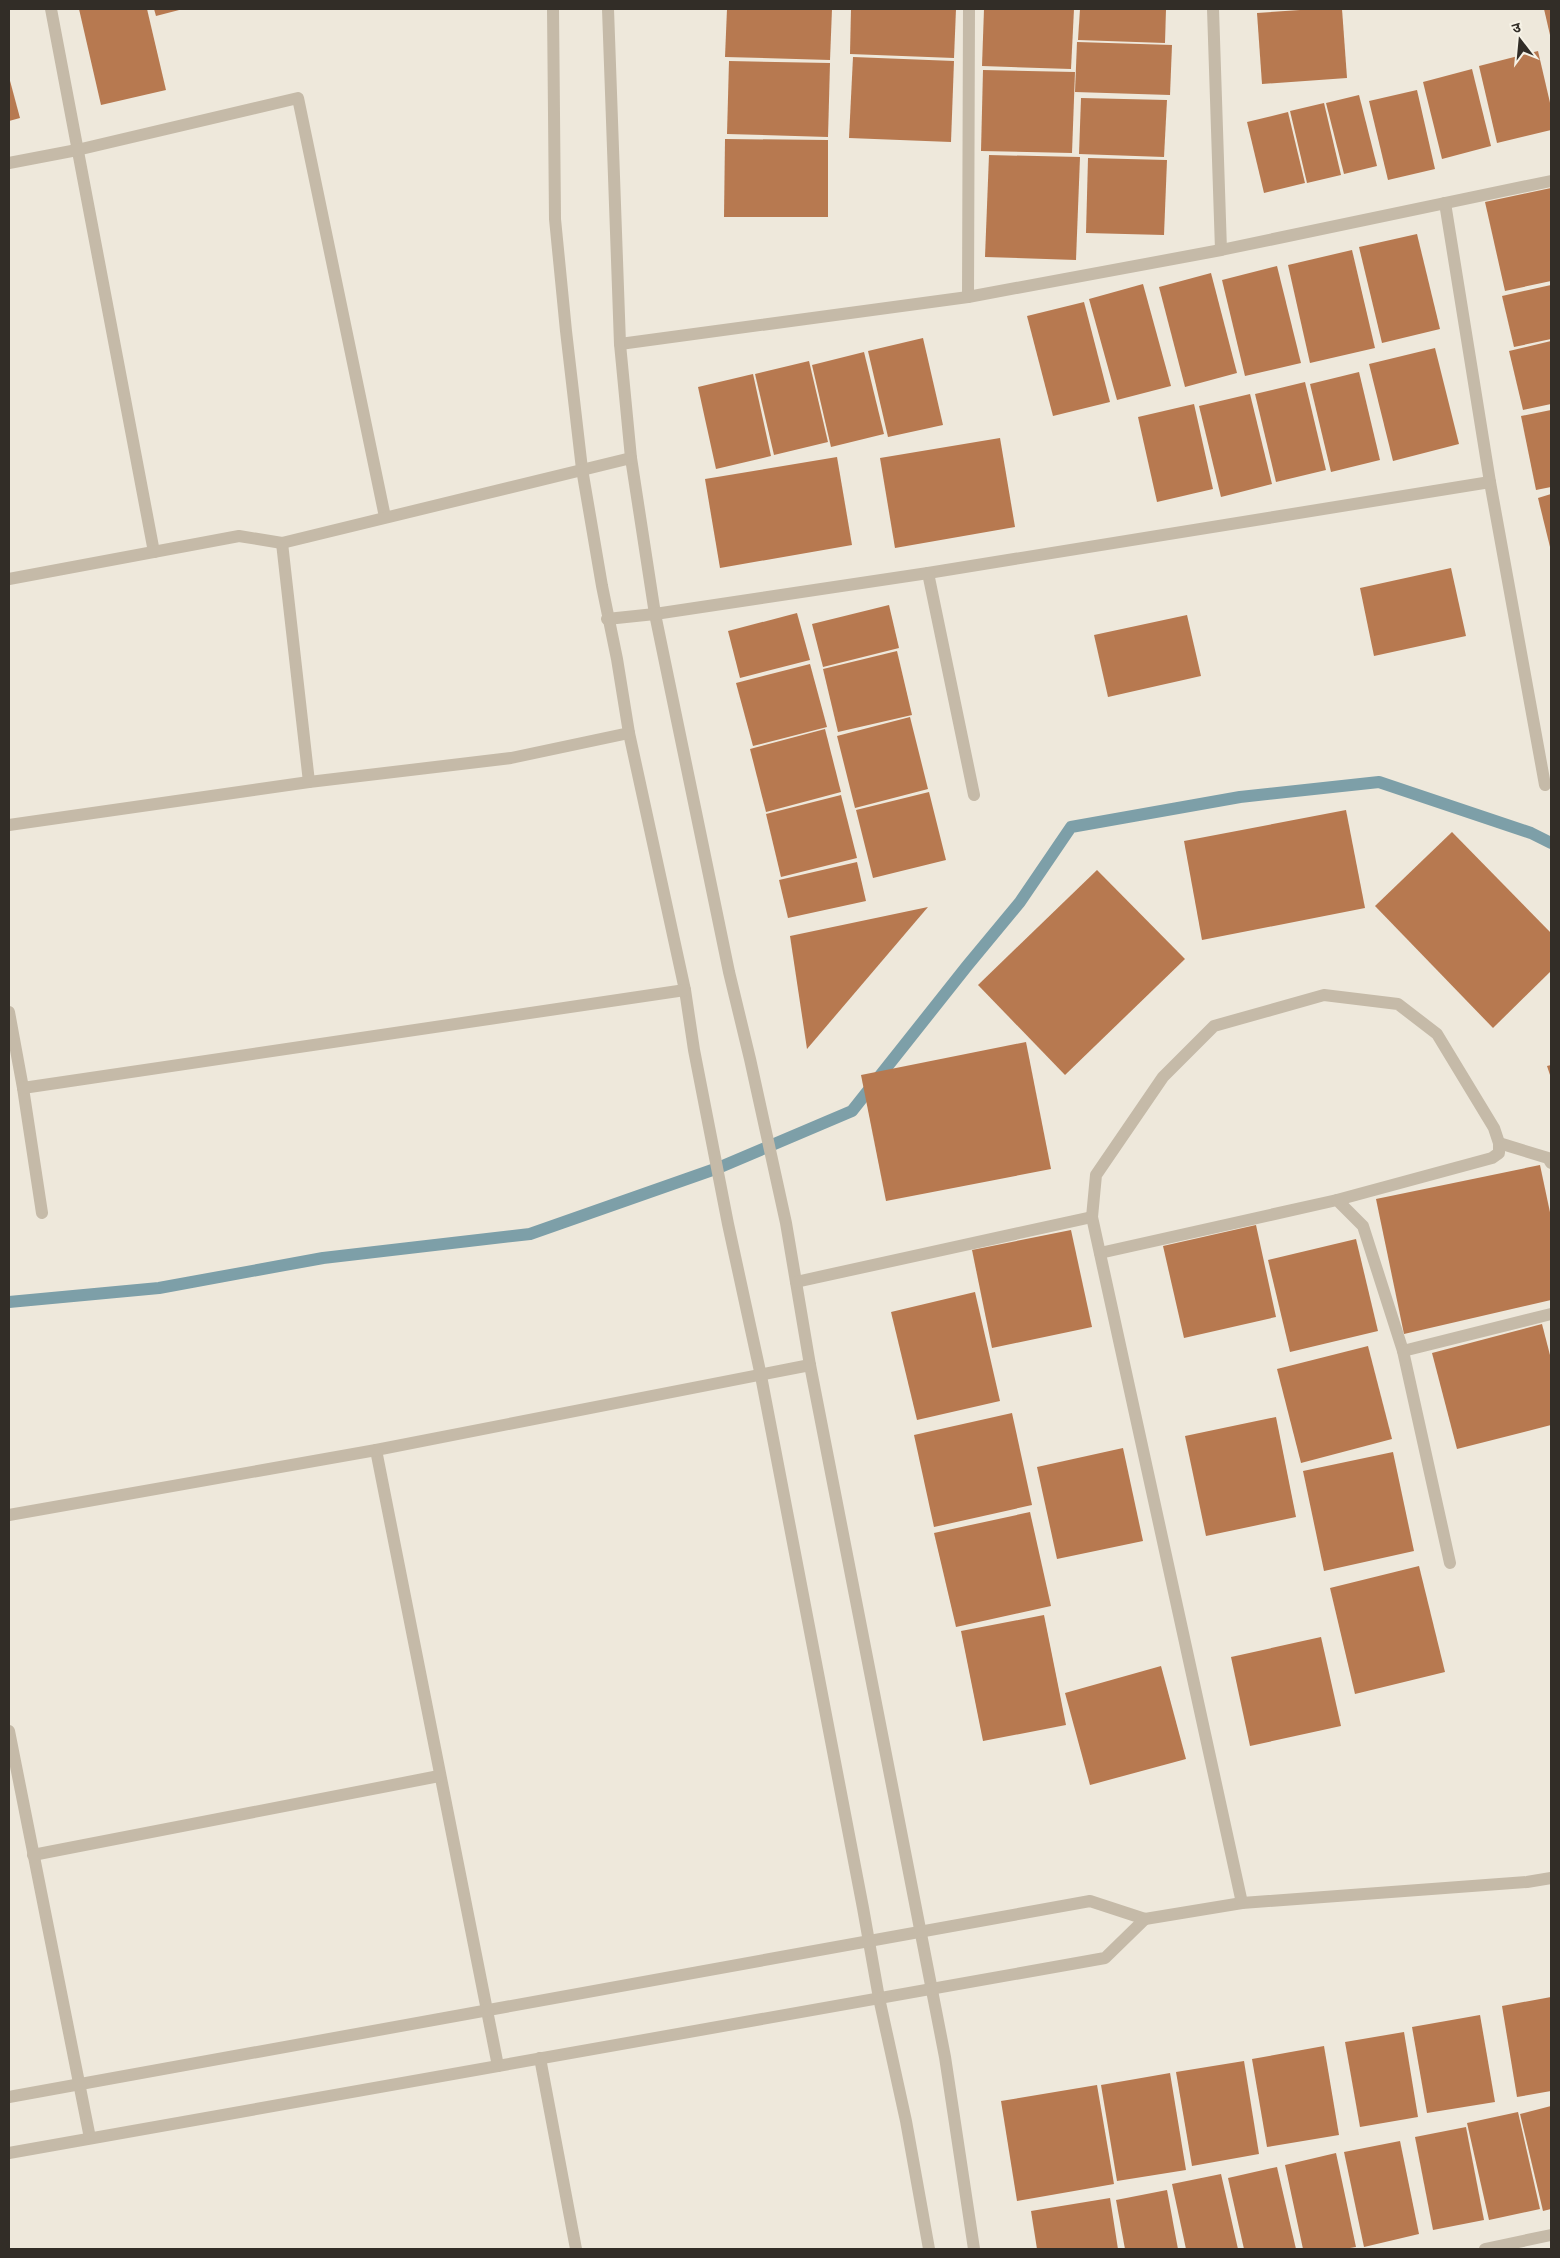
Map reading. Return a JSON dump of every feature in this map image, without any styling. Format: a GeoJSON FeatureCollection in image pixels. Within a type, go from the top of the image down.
{"type":"FeatureCollection","features":[{"type":"Feature","properties":{"kind":"street"},"geometry":{"type":"LineString","coordinates":[[51,9],[154,552]]}},
{"type":"Feature","properties":{"kind":"street"},"geometry":{"type":"LineString","coordinates":[[554,9],[556,220],[566,331],[582,469],[607,619],[617,659],[629,733],[685,990],[694,1050],[728,1224],[761,1376],[868,1942],[906,2122],[928,2249]]}},
{"type":"Feature","properties":{"kind":"street"},"geometry":{"type":"LineString","coordinates":[[608,9],[620,344],[631,458],[655,614],[729,972],[786,1223],[810,1365],[945,2057],[974,2249]]}},
{"type":"Feature","properties":{"kind":"street"},"geometry":{"type":"LineString","coordinates":[[968,297],[969,9]]}},
{"type":"Feature","properties":{"kind":"street"},"geometry":{"type":"LineString","coordinates":[[1213,9],[1221,250]]}},
{"type":"Feature","properties":{"kind":"street"},"geometry":{"type":"LineString","coordinates":[[9,163],[77,150],[298,98],[385,517]]}},
{"type":"Feature","properties":{"kind":"street"},"geometry":{"type":"LineString","coordinates":[[620,344],[968,297],[1221,250],[1551,182]]}},
{"type":"Feature","properties":{"kind":"street"},"geometry":{"type":"LineString","coordinates":[[1445,203],[1490,482],[1546,786]]}},
{"type":"Feature","properties":{"kind":"street"},"geometry":{"type":"LineString","coordinates":[[9,579],[239,536],[282,544],[385,517],[631,458]]}},
{"type":"Feature","properties":{"kind":"street"},"geometry":{"type":"LineString","coordinates":[[607,619],[655,614],[928,573],[1490,482]]}},
{"type":"Feature","properties":{"kind":"street"},"geometry":{"type":"LineString","coordinates":[[282,544],[309,782]]}},
{"type":"Feature","properties":{"kind":"street"},"geometry":{"type":"LineString","coordinates":[[928,573],[974,795]]}},
{"type":"Feature","properties":{"kind":"street"},"geometry":{"type":"LineString","coordinates":[[9,825],[309,782],[510,758],[629,733]]}},
{"type":"Feature","properties":{"kind":"street"},"geometry":{"type":"LineString","coordinates":[[23,1088],[685,990]]}},
{"type":"Feature","properties":{"kind":"street"},"geometry":{"type":"LineString","coordinates":[[1100,1253],[1337,1200],[1492,1158],[1499,1153],[1499,1143],[1494,1128],[1437,1034],[1398,1004],[1324,995],[1214,1026],[1163,1077],[1096,1175],[1092,1217],[1242,1903]]}},
{"type":"Feature","properties":{"kind":"street"},"geometry":{"type":"LineString","coordinates":[[9,1012],[23,1088],[42,1213]]}},
{"type":"Feature","properties":{"kind":"street"},"geometry":{"type":"LineString","coordinates":[[1499,1143],[1548,1158],[1551,1163]]}},
{"type":"Feature","properties":{"kind":"street"},"geometry":{"type":"LineString","coordinates":[[1337,1200],[1363,1226],[1403,1351],[1450,1563]]}},
{"type":"Feature","properties":{"kind":"street"},"geometry":{"type":"LineString","coordinates":[[796,1282],[1092,1217]]}},
{"type":"Feature","properties":{"kind":"street"},"geometry":{"type":"LineString","coordinates":[[1403,1351],[1551,1314]]}},
{"type":"Feature","properties":{"kind":"street"},"geometry":{"type":"LineString","coordinates":[[9,1515],[376,1450],[810,1365]]}},
{"type":"Feature","properties":{"kind":"street"},"geometry":{"type":"LineString","coordinates":[[376,1450],[439,1776],[498,2066]]}},
{"type":"Feature","properties":{"kind":"street"},"geometry":{"type":"LineString","coordinates":[[9,1731],[90,2138]]}},
{"type":"Feature","properties":{"kind":"street"},"geometry":{"type":"LineString","coordinates":[[33,1855],[439,1776]]}},
{"type":"Feature","properties":{"kind":"street"},"geometry":{"type":"LineString","coordinates":[[9,2097],[1090,1901],[1145,1919],[1242,1903],[1527,1882],[1551,1878]]}},
{"type":"Feature","properties":{"kind":"street"},"geometry":{"type":"LineString","coordinates":[[9,2153],[1105,1958],[1145,1919]]}},
{"type":"Feature","properties":{"kind":"street"},"geometry":{"type":"LineString","coordinates":[[540,2058],[576,2249]]}},
{"type":"Feature","properties":{"kind":"street"},"geometry":{"type":"LineString","coordinates":[[1485,2249],[1551,2235]]}},
{"type":"Feature","properties":{"kind":"building"},"geometry":{"type":"Polygon","coordinates":[[[79,9],[147,9],[166,90],[101,105],[79,9]]]}},
{"type":"Feature","properties":{"kind":"building"},"geometry":{"type":"Polygon","coordinates":[[[154,9],[183,9],[156,16],[154,9]]]}},
{"type":"Feature","properties":{"kind":"building"},"geometry":{"type":"Polygon","coordinates":[[[727,9],[832,9],[830,60],[725,57],[727,9]]]}},
{"type":"Feature","properties":{"kind":"building"},"geometry":{"type":"Polygon","coordinates":[[[851,9],[956,9],[954,58],[850,54],[851,9]]]}},
{"type":"Feature","properties":{"kind":"building"},"geometry":{"type":"Polygon","coordinates":[[[984,9],[1074,9],[1071,69],[982,66],[984,9]]]}},
{"type":"Feature","properties":{"kind":"building"},"geometry":{"type":"Polygon","coordinates":[[[1080,9],[1166,9],[1165,43],[1078,40],[1080,9]]]}},
{"type":"Feature","properties":{"kind":"building"},"geometry":{"type":"Polygon","coordinates":[[[1342,9],[1347,78],[1262,84],[1257,13],[1342,9]]]}},
{"type":"Feature","properties":{"kind":"building"},"geometry":{"type":"Polygon","coordinates":[[[1544,9],[1551,9],[1551,35],[1550,35],[1544,9]]]}},
{"type":"Feature","properties":{"kind":"building"},"geometry":{"type":"Polygon","coordinates":[[[1077,42],[1172,45],[1170,95],[1075,92],[1077,42]]]}},
{"type":"Feature","properties":{"kind":"building"},"geometry":{"type":"Polygon","coordinates":[[[1538,51],[1551,107],[1551,130],[1497,143],[1479,66],[1538,51]]]}},
{"type":"Feature","properties":{"kind":"building"},"geometry":{"type":"Polygon","coordinates":[[[853,57],[954,61],[951,142],[849,138],[853,57]]]}},
{"type":"Feature","properties":{"kind":"building"},"geometry":{"type":"Polygon","coordinates":[[[729,61],[830,63],[828,137],[727,134],[729,61]]]}},
{"type":"Feature","properties":{"kind":"building"},"geometry":{"type":"Polygon","coordinates":[[[1472,69],[1491,146],[1442,159],[1423,82],[1472,69]]]}},
{"type":"Feature","properties":{"kind":"building"},"geometry":{"type":"Polygon","coordinates":[[[983,70],[1075,72],[1072,153],[981,151],[983,70]]]}},
{"type":"Feature","properties":{"kind":"building"},"geometry":{"type":"Polygon","coordinates":[[[9,77],[20,118],[9,121],[9,77]]]}},
{"type":"Feature","properties":{"kind":"building"},"geometry":{"type":"Polygon","coordinates":[[[1417,90],[1435,169],[1388,180],[1369,101],[1417,90]]]}},
{"type":"Feature","properties":{"kind":"building"},"geometry":{"type":"Polygon","coordinates":[[[1359,95],[1377,166],[1344,174],[1326,103],[1359,95]]]}},
{"type":"Feature","properties":{"kind":"building"},"geometry":{"type":"Polygon","coordinates":[[[1081,98],[1167,100],[1164,157],[1079,154],[1081,98]]]}},
{"type":"Feature","properties":{"kind":"building"},"geometry":{"type":"Polygon","coordinates":[[[1324,103],[1341,175],[1307,183],[1290,111],[1324,103]]]}},
{"type":"Feature","properties":{"kind":"building"},"geometry":{"type":"Polygon","coordinates":[[[1288,112],[1305,183],[1264,193],[1247,122],[1288,112]]]}},
{"type":"Feature","properties":{"kind":"building"},"geometry":{"type":"Polygon","coordinates":[[[725,139],[828,140],[828,217],[724,217],[725,139]]]}},
{"type":"Feature","properties":{"kind":"building"},"geometry":{"type":"Polygon","coordinates":[[[989,155],[1080,157],[1076,260],[985,257],[989,155]]]}},
{"type":"Feature","properties":{"kind":"building"},"geometry":{"type":"Polygon","coordinates":[[[1088,158],[1167,160],[1164,235],[1086,233],[1088,158]]]}},
{"type":"Feature","properties":{"kind":"building"},"geometry":{"type":"Polygon","coordinates":[[[1551,188],[1551,281],[1505,291],[1485,202],[1551,188]]]}},
{"type":"Feature","properties":{"kind":"building"},"geometry":{"type":"Polygon","coordinates":[[[1417,234],[1440,329],[1382,343],[1359,247],[1417,234]]]}},
{"type":"Feature","properties":{"kind":"building"},"geometry":{"type":"Polygon","coordinates":[[[1352,250],[1375,348],[1310,363],[1288,265],[1352,250]]]}},
{"type":"Feature","properties":{"kind":"building"},"geometry":{"type":"Polygon","coordinates":[[[1277,266],[1301,363],[1245,376],[1222,280],[1277,266]]]}},
{"type":"Feature","properties":{"kind":"building"},"geometry":{"type":"Polygon","coordinates":[[[1211,273],[1237,373],[1185,387],[1159,287],[1211,273]]]}},
{"type":"Feature","properties":{"kind":"building"},"geometry":{"type":"Polygon","coordinates":[[[1143,284],[1171,386],[1117,400],[1089,299],[1143,284]]]}},
{"type":"Feature","properties":{"kind":"building"},"geometry":{"type":"Polygon","coordinates":[[[1551,285],[1551,339],[1514,347],[1502,296],[1551,285]]]}},
{"type":"Feature","properties":{"kind":"building"},"geometry":{"type":"Polygon","coordinates":[[[1084,302],[1110,402],[1053,416],[1027,316],[1084,302]]]}},
{"type":"Feature","properties":{"kind":"building"},"geometry":{"type":"Polygon","coordinates":[[[923,338],[943,425],[888,437],[868,351],[923,338]]]}},
{"type":"Feature","properties":{"kind":"building"},"geometry":{"type":"Polygon","coordinates":[[[1551,341],[1551,404],[1523,410],[1509,351],[1551,341]]]}},
{"type":"Feature","properties":{"kind":"building"},"geometry":{"type":"Polygon","coordinates":[[[1435,348],[1459,444],[1393,461],[1369,364],[1435,348]]]}},
{"type":"Feature","properties":{"kind":"building"},"geometry":{"type":"Polygon","coordinates":[[[864,352],[884,434],[831,447],[812,365],[864,352]]]}},
{"type":"Feature","properties":{"kind":"building"},"geometry":{"type":"Polygon","coordinates":[[[809,361],[828,442],[774,455],[755,374],[809,361]]]}},
{"type":"Feature","properties":{"kind":"building"},"geometry":{"type":"Polygon","coordinates":[[[1359,372],[1380,460],[1331,472],[1310,384],[1359,372]]]}},
{"type":"Feature","properties":{"kind":"building"},"geometry":{"type":"Polygon","coordinates":[[[753,374],[771,456],[716,469],[698,387],[753,374]]]}},
{"type":"Feature","properties":{"kind":"building"},"geometry":{"type":"Polygon","coordinates":[[[1305,382],[1326,470],[1276,482],[1255,394],[1305,382]]]}},
{"type":"Feature","properties":{"kind":"building"},"geometry":{"type":"Polygon","coordinates":[[[1250,394],[1272,484],[1221,497],[1199,406],[1250,394]]]}},
{"type":"Feature","properties":{"kind":"building"},"geometry":{"type":"Polygon","coordinates":[[[1194,404],[1213,489],[1157,502],[1138,417],[1194,404]]]}},
{"type":"Feature","properties":{"kind":"building"},"geometry":{"type":"Polygon","coordinates":[[[1551,410],[1551,487],[1536,490],[1521,416],[1551,410]]]}},
{"type":"Feature","properties":{"kind":"building"},"geometry":{"type":"Polygon","coordinates":[[[1000,438],[1015,527],[895,548],[880,458],[1000,438]]]}},
{"type":"Feature","properties":{"kind":"building"},"geometry":{"type":"Polygon","coordinates":[[[837,457],[852,545],[720,568],[705,479],[837,457]]]}},
{"type":"Feature","properties":{"kind":"building"},"geometry":{"type":"Polygon","coordinates":[[[1551,494],[1551,551],[1538,498],[1551,494]]]}},
{"type":"Feature","properties":{"kind":"building"},"geometry":{"type":"Polygon","coordinates":[[[1451,568],[1466,636],[1374,656],[1360,588],[1451,568]]]}},
{"type":"Feature","properties":{"kind":"building"},"geometry":{"type":"Polygon","coordinates":[[[889,605],[899,648],[823,667],[812,624],[889,605]]]}},
{"type":"Feature","properties":{"kind":"building"},"geometry":{"type":"Polygon","coordinates":[[[797,613],[810,660],[740,678],[728,631],[797,613]]]}},
{"type":"Feature","properties":{"kind":"building"},"geometry":{"type":"Polygon","coordinates":[[[1187,615],[1201,676],[1108,697],[1094,635],[1187,615]]]}},
{"type":"Feature","properties":{"kind":"building"},"geometry":{"type":"Polygon","coordinates":[[[897,651],[912,715],[838,732],[823,669],[897,651]]]}},
{"type":"Feature","properties":{"kind":"building"},"geometry":{"type":"Polygon","coordinates":[[[810,664],[827,727],[753,746],[736,683],[810,664]]]}},
{"type":"Feature","properties":{"kind":"building"},"geometry":{"type":"Polygon","coordinates":[[[910,717],[928,789],[855,808],[837,736],[910,717]]]}},
{"type":"Feature","properties":{"kind":"building"},"geometry":{"type":"Polygon","coordinates":[[[825,729],[841,792],[766,812],[750,749],[825,729]]]}},
{"type":"Feature","properties":{"kind":"building"},"geometry":{"type":"Polygon","coordinates":[[[929,792],[946,860],[873,878],[856,810],[929,792]]]}},
{"type":"Feature","properties":{"kind":"building"},"geometry":{"type":"Polygon","coordinates":[[[841,795],[857,858],[781,877],[766,814],[841,795]]]}},
{"type":"Feature","properties":{"kind":"building"},"geometry":{"type":"Polygon","coordinates":[[[1346,810],[1365,908],[1202,940],[1184,841],[1346,810]]]}},
{"type":"Feature","properties":{"kind":"building"},"geometry":{"type":"Polygon","coordinates":[[[1452,832],[1551,933],[1551,971],[1493,1028],[1375,906],[1452,832]]]}},
{"type":"Feature","properties":{"kind":"building"},"geometry":{"type":"Polygon","coordinates":[[[857,862],[866,901],[788,918],[779,880],[857,862]]]}},
{"type":"Feature","properties":{"kind":"building"},"geometry":{"type":"Polygon","coordinates":[[[1097,870],[1185,959],[1065,1075],[978,985],[1097,870]]]}},
{"type":"Feature","properties":{"kind":"building"},"geometry":{"type":"Polygon","coordinates":[[[928,907],[807,1049],[790,936],[928,907]]]}},
{"type":"Feature","properties":{"kind":"building"},"geometry":{"type":"Polygon","coordinates":[[[1026,1042],[1051,1169],[886,1201],[861,1075],[1026,1042]]]}},
{"type":"Feature","properties":{"kind":"building"},"geometry":{"type":"Polygon","coordinates":[[[1551,1065],[1551,1078],[1547,1066],[1551,1065]]]}},
{"type":"Feature","properties":{"kind":"building"},"geometry":{"type":"Polygon","coordinates":[[[1540,1165],[1551,1217],[1551,1300],[1404,1334],[1376,1199],[1540,1165]]]}},
{"type":"Feature","properties":{"kind":"building"},"geometry":{"type":"Polygon","coordinates":[[[1256,1225],[1276,1317],[1184,1338],[1163,1246],[1256,1225]]]}},
{"type":"Feature","properties":{"kind":"building"},"geometry":{"type":"Polygon","coordinates":[[[1071,1230],[1092,1327],[992,1348],[972,1250],[1071,1230]]]}},
{"type":"Feature","properties":{"kind":"building"},"geometry":{"type":"Polygon","coordinates":[[[1356,1239],[1378,1331],[1290,1352],[1268,1260],[1356,1239]]]}},
{"type":"Feature","properties":{"kind":"building"},"geometry":{"type":"Polygon","coordinates":[[[975,1292],[1000,1401],[917,1420],[891,1312],[975,1292]]]}},
{"type":"Feature","properties":{"kind":"building"},"geometry":{"type":"Polygon","coordinates":[[[1542,1324],[1551,1359],[1551,1425],[1457,1449],[1432,1353],[1542,1324]]]}},
{"type":"Feature","properties":{"kind":"building"},"geometry":{"type":"Polygon","coordinates":[[[1368,1346],[1392,1439],[1301,1463],[1277,1369],[1368,1346]]]}},
{"type":"Feature","properties":{"kind":"building"},"geometry":{"type":"Polygon","coordinates":[[[1012,1413],[1032,1505],[934,1527],[914,1435],[1012,1413]]]}},
{"type":"Feature","properties":{"kind":"building"},"geometry":{"type":"Polygon","coordinates":[[[1276,1417],[1296,1517],[1206,1536],[1185,1436],[1276,1417]]]}},
{"type":"Feature","properties":{"kind":"building"},"geometry":{"type":"Polygon","coordinates":[[[1123,1448],[1143,1541],[1057,1559],[1037,1467],[1123,1448]]]}},
{"type":"Feature","properties":{"kind":"building"},"geometry":{"type":"Polygon","coordinates":[[[1393,1452],[1414,1551],[1324,1571],[1303,1471],[1393,1452]]]}},
{"type":"Feature","properties":{"kind":"building"},"geometry":{"type":"Polygon","coordinates":[[[1030,1512],[1051,1606],[956,1627],[934,1533],[1030,1512]]]}},
{"type":"Feature","properties":{"kind":"building"},"geometry":{"type":"Polygon","coordinates":[[[1419,1566],[1445,1672],[1355,1694],[1330,1588],[1419,1566]]]}},
{"type":"Feature","properties":{"kind":"building"},"geometry":{"type":"Polygon","coordinates":[[[1044,1615],[1066,1725],[983,1741],[961,1631],[1044,1615]]]}},
{"type":"Feature","properties":{"kind":"building"},"geometry":{"type":"Polygon","coordinates":[[[1321,1637],[1341,1726],[1250,1746],[1231,1657],[1321,1637]]]}},
{"type":"Feature","properties":{"kind":"building"},"geometry":{"type":"Polygon","coordinates":[[[1161,1666],[1186,1759],[1090,1785],[1065,1693],[1161,1666]]]}},
{"type":"Feature","properties":{"kind":"building"},"geometry":{"type":"Polygon","coordinates":[[[1551,1997],[1551,2091],[1517,2097],[1502,2006],[1551,1997]]]}},
{"type":"Feature","properties":{"kind":"building"},"geometry":{"type":"Polygon","coordinates":[[[1480,2015],[1495,2102],[1427,2113],[1412,2027],[1480,2015]]]}},
{"type":"Feature","properties":{"kind":"building"},"geometry":{"type":"Polygon","coordinates":[[[1404,2032],[1418,2117],[1360,2127],[1345,2042],[1404,2032]]]}},
{"type":"Feature","properties":{"kind":"building"},"geometry":{"type":"Polygon","coordinates":[[[1324,2046],[1339,2135],[1267,2147],[1252,2059],[1324,2046]]]}},
{"type":"Feature","properties":{"kind":"building"},"geometry":{"type":"Polygon","coordinates":[[[1244,2061],[1259,2154],[1192,2166],[1176,2072],[1244,2061]]]}},
{"type":"Feature","properties":{"kind":"building"},"geometry":{"type":"Polygon","coordinates":[[[1170,2073],[1186,2170],[1117,2181],[1101,2085],[1170,2073]]]}},
{"type":"Feature","properties":{"kind":"building"},"geometry":{"type":"Polygon","coordinates":[[[1097,2085],[1114,2184],[1017,2201],[1001,2101],[1097,2085]]]}},
{"type":"Feature","properties":{"kind":"building"},"geometry":{"type":"Polygon","coordinates":[[[1551,2106],[1551,2209],[1543,2211],[1520,2114],[1551,2106]]]}},
{"type":"Feature","properties":{"kind":"building"},"geometry":{"type":"Polygon","coordinates":[[[1518,2112],[1540,2209],[1489,2220],[1467,2123],[1518,2112]]]}},
{"type":"Feature","properties":{"kind":"building"},"geometry":{"type":"Polygon","coordinates":[[[1466,2127],[1484,2220],[1433,2230],[1415,2137],[1466,2127]]]}},
{"type":"Feature","properties":{"kind":"building"},"geometry":{"type":"Polygon","coordinates":[[[1400,2141],[1419,2234],[1364,2247],[1344,2152],[1400,2141]]]}},
{"type":"Feature","properties":{"kind":"building"},"geometry":{"type":"Polygon","coordinates":[[[1336,2153],[1356,2247],[1344,2249],[1303,2249],[1285,2165],[1336,2153]]]}},
{"type":"Feature","properties":{"kind":"building"},"geometry":{"type":"Polygon","coordinates":[[[1277,2167],[1296,2249],[1244,2249],[1228,2178],[1277,2167]]]}},
{"type":"Feature","properties":{"kind":"building"},"geometry":{"type":"Polygon","coordinates":[[[1221,2174],[1238,2249],[1186,2249],[1172,2184],[1221,2174]]]}},
{"type":"Feature","properties":{"kind":"building"},"geometry":{"type":"Polygon","coordinates":[[[1167,2190],[1178,2249],[1125,2249],[1116,2200],[1167,2190]]]}},
{"type":"Feature","properties":{"kind":"building"},"geometry":{"type":"Polygon","coordinates":[[[1110,2198],[1118,2249],[1037,2249],[1031,2211],[1110,2198]]]}},
{"type":"Feature","properties":{"kind":"waterway"},"geometry":{"type":"LineString","coordinates":[[9,1302],[159,1288],[323,1258],[530,1234],[718,1168],[852,1111],[1020,902],[1071,827],[1240,797],[1379,782],[1531,833],[1551,843]]}}]}
